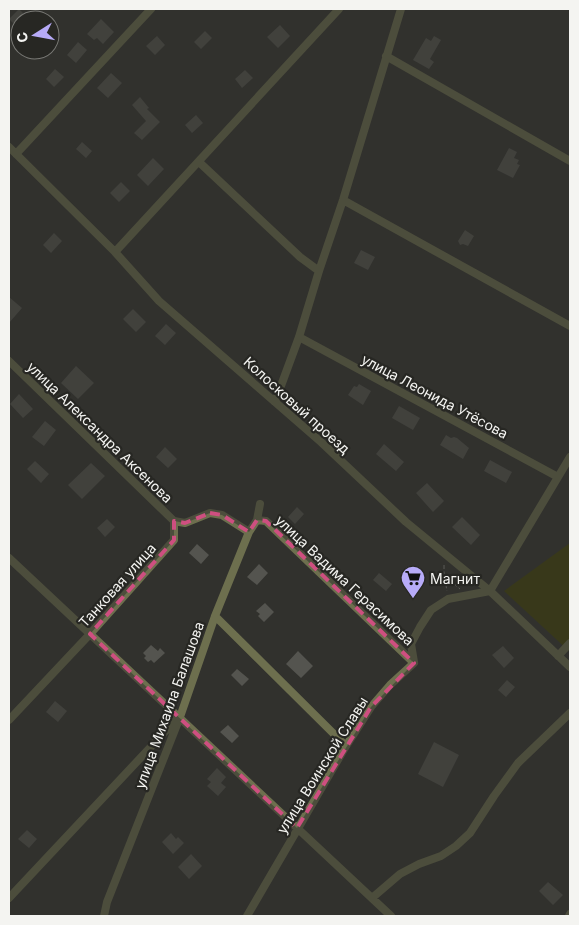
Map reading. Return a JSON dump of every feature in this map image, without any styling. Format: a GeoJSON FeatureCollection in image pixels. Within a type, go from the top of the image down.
{"type":"FeatureCollection","features":[{"type":"Feature","properties":{"kind":"street"},"geometry":{"type":"LineString","coordinates":[[16,154],[151,9]]}},
{"type":"Feature","properties":{"kind":"street"},"geometry":{"type":"LineString","coordinates":[[115,252],[339,9]]}},
{"type":"Feature","properties":{"kind":"street"},"geometry":{"type":"LineString","coordinates":[[275,402],[300,337],[401,9]]}},
{"type":"Feature","properties":{"kind":"street"},"geometry":{"type":"LineString","coordinates":[[386,56],[570,161]]}},
{"type":"Feature","properties":{"kind":"street","name":"Колосковый проезд"},"geometry":{"type":"LineString","coordinates":[[9,147],[115,252],[159,301],[321,442],[406,522],[490,591],[570,666]]}},
{"type":"Feature","properties":{"kind":"street"},"geometry":{"type":"LineString","coordinates":[[199,162],[319,272]]}},
{"type":"Feature","properties":{"kind":"street"},"geometry":{"type":"LineString","coordinates":[[343,200],[570,326]]}},
{"type":"Feature","properties":{"kind":"street","name":"улица Леонида Утёсова"},"geometry":{"type":"LineString","coordinates":[[300,337],[558,477]]}},
{"type":"Feature","properties":{"kind":"street","name":"улица Александра Аксенова"},"geometry":{"type":"LineString","coordinates":[[9,361],[174,521]]}},
{"type":"Feature","properties":{"kind":"street"},"geometry":{"type":"LineString","coordinates":[[414,662],[411,644],[431,610],[448,599],[490,591],[570,457]]}},
{"type":"Feature","properties":{"kind":"street","name":"улица Михаила Балашова"},"geometry":{"type":"LineString","coordinates":[[104,916],[107,902],[180,717],[214,616],[249,532],[257,520],[260,504]]}},
{"type":"Feature","properties":{"kind":"street"},"geometry":{"type":"LineString","coordinates":[[174,521],[185,523],[210,513],[222,515],[249,532]]}},
{"type":"Feature","properties":{"kind":"street","name":"улица Вадима Герасимова"},"geometry":{"type":"LineString","coordinates":[[257,520],[266,521],[414,662]]}},
{"type":"Feature","properties":{"kind":"street","name":"Танковая улица"},"geometry":{"type":"LineString","coordinates":[[9,720],[90,634],[174,540],[174,521]]}},
{"type":"Feature","properties":{"kind":"street"},"geometry":{"type":"LineString","coordinates":[[9,558],[391,916]]}},
{"type":"Feature","properties":{"kind":"street"},"geometry":{"type":"LineString","coordinates":[[214,616],[346,746]]}},
{"type":"Feature","properties":{"kind":"street"},"geometry":{"type":"LineString","coordinates":[[558,656],[569,647]]}},
{"type":"Feature","properties":{"kind":"street","name":"улица Воинской Славы"},"geometry":{"type":"LineString","coordinates":[[247,916],[297,828],[371,707],[414,662]]}},
{"type":"Feature","properties":{"kind":"street"},"geometry":{"type":"LineString","coordinates":[[372,898],[400,874],[440,856],[456,846],[470,832],[518,763],[570,713]]}},
{"type":"Feature","properties":{"kind":"street"},"geometry":{"type":"LineString","coordinates":[[9,898],[180,717]]}},
{"type":"Feature","properties":{"kind":"path"},"geometry":{"type":"LineString","coordinates":[[445,554],[444,576],[448,599]]}},
{"type":"Feature","properties":{"kind":"path"},"geometry":{"type":"LineString","coordinates":[[444,576],[468,595]]}},
{"type":"Feature","properties":{"kind":"highlighted area"},"geometry":{"type":"Polygon","coordinates":[[[210,513],[222,515],[249,532],[257,520],[266,521],[414,663],[371,707],[297,828],[90,634],[174,540],[174,521],[185,523],[210,513]]]}},
{"type":"Feature","properties":{"kind":"shaded area"},"geometry":{"type":"Polygon","coordinates":[[[570,543],[570,652],[504,591],[570,543]]]}},
{"type":"Feature","properties":{"kind":"building"},"geometry":{"type":"Polygon","coordinates":[[[101,19],[114,32],[103,44],[97,38],[94,40],[87,34],[101,19]]]}},
{"type":"Feature","properties":{"kind":"building"},"geometry":{"type":"Polygon","coordinates":[[[280,25],[290,36],[278,48],[267,37],[280,25]]]}},
{"type":"Feature","properties":{"kind":"building"},"geometry":{"type":"Polygon","coordinates":[[[205,31],[212,38],[201,49],[194,42],[205,31]]]}},
{"type":"Feature","properties":{"kind":"building"},"geometry":{"type":"Polygon","coordinates":[[[157,36],[165,45],[155,55],[146,46],[157,36]]]}},
{"type":"Feature","properties":{"kind":"building"},"geometry":{"type":"Polygon","coordinates":[[[434,36],[441,40],[430,59],[434,62],[429,69],[413,60],[426,38],[431,41],[434,36]]]}},
{"type":"Feature","properties":{"kind":"building"},"geometry":{"type":"Polygon","coordinates":[[[78,42],[87,50],[76,63],[67,55],[78,42]]]}},
{"type":"Feature","properties":{"kind":"building"},"geometry":{"type":"Polygon","coordinates":[[[55,69],[64,77],[54,87],[46,79],[55,69]]]}},
{"type":"Feature","properties":{"kind":"building"},"geometry":{"type":"Polygon","coordinates":[[[245,70],[253,78],[242,88],[235,79],[245,70]]]}},
{"type":"Feature","properties":{"kind":"building"},"geometry":{"type":"Polygon","coordinates":[[[111,73],[122,83],[108,98],[97,88],[111,73]]]}},
{"type":"Feature","properties":{"kind":"building"},"geometry":{"type":"Polygon","coordinates":[[[140,97],[149,108],[147,109],[160,122],[142,140],[134,133],[146,121],[132,105],[140,97]]]}},
{"type":"Feature","properties":{"kind":"building"},"geometry":{"type":"Polygon","coordinates":[[[196,115],[203,123],[192,133],[185,125],[196,115]]]}},
{"type":"Feature","properties":{"kind":"building"},"geometry":{"type":"Polygon","coordinates":[[[82,142],[92,151],[86,158],[76,149],[82,142]]]}},
{"type":"Feature","properties":{"kind":"building"},"geometry":{"type":"Polygon","coordinates":[[[509,148],[517,152],[514,158],[519,160],[517,164],[520,165],[513,178],[497,170],[509,148]]]}},
{"type":"Feature","properties":{"kind":"building"},"geometry":{"type":"Polygon","coordinates":[[[153,158],[164,169],[148,186],[137,175],[153,158]]]}},
{"type":"Feature","properties":{"kind":"building"},"geometry":{"type":"Polygon","coordinates":[[[121,182],[130,191],[119,202],[110,193],[121,182]]]}},
{"type":"Feature","properties":{"kind":"building"},"geometry":{"type":"Polygon","coordinates":[[[465,230],[474,236],[468,246],[460,245],[458,241],[465,230]]]}},
{"type":"Feature","properties":{"kind":"building"},"geometry":{"type":"Polygon","coordinates":[[[54,233],[62,241],[51,253],[43,245],[54,233]]]}},
{"type":"Feature","properties":{"kind":"building"},"geometry":{"type":"Polygon","coordinates":[[[361,250],[375,257],[368,270],[354,263],[361,250]]]}},
{"type":"Feature","properties":{"kind":"building"},"geometry":{"type":"Polygon","coordinates":[[[9,297],[22,308],[9,323],[9,297]]]}},
{"type":"Feature","properties":{"kind":"building"},"geometry":{"type":"Polygon","coordinates":[[[133,309],[146,322],[136,332],[123,319],[133,309]]]}},
{"type":"Feature","properties":{"kind":"building"},"geometry":{"type":"Polygon","coordinates":[[[166,324],[176,333],[165,345],[155,336],[166,324]]]}},
{"type":"Feature","properties":{"kind":"building"},"geometry":{"type":"Polygon","coordinates":[[[76,366],[94,383],[78,399],[61,383],[76,366]]]}},
{"type":"Feature","properties":{"kind":"building"},"geometry":{"type":"Polygon","coordinates":[[[359,384],[371,391],[363,405],[348,395],[354,386],[357,387],[359,384]]]}},
{"type":"Feature","properties":{"kind":"building"},"geometry":{"type":"Polygon","coordinates":[[[19,394],[33,409],[23,418],[10,404],[19,394]]]}},
{"type":"Feature","properties":{"kind":"building"},"geometry":{"type":"Polygon","coordinates":[[[399,406],[420,418],[413,430],[392,418],[399,406]]]}},
{"type":"Feature","properties":{"kind":"building"},"geometry":{"type":"Polygon","coordinates":[[[45,421],[56,430],[44,446],[32,437],[45,421]]]}},
{"type":"Feature","properties":{"kind":"building"},"geometry":{"type":"Polygon","coordinates":[[[446,435],[451,438],[457,438],[469,448],[463,459],[440,445],[446,435]]]}},
{"type":"Feature","properties":{"kind":"building"},"geometry":{"type":"Polygon","coordinates":[[[384,444],[404,462],[396,471],[376,454],[384,444]]]}},
{"type":"Feature","properties":{"kind":"building"},"geometry":{"type":"Polygon","coordinates":[[[165,447],[177,459],[168,468],[156,457],[165,447]]]}},
{"type":"Feature","properties":{"kind":"building"},"geometry":{"type":"Polygon","coordinates":[[[490,460],[512,472],[506,483],[484,471],[490,460]]]}},
{"type":"Feature","properties":{"kind":"building"},"geometry":{"type":"Polygon","coordinates":[[[35,461],[49,474],[41,483],[27,469],[35,461]]]}},
{"type":"Feature","properties":{"kind":"building"},"geometry":{"type":"Polygon","coordinates":[[[91,463],[105,476],[82,499],[68,485],[91,463]]]}},
{"type":"Feature","properties":{"kind":"building"},"geometry":{"type":"Polygon","coordinates":[[[427,483],[444,501],[433,512],[416,493],[427,483]]]}},
{"type":"Feature","properties":{"kind":"building"},"geometry":{"type":"Polygon","coordinates":[[[297,507],[304,514],[295,524],[288,517],[297,507]]]}},
{"type":"Feature","properties":{"kind":"building"},"geometry":{"type":"Polygon","coordinates":[[[462,517],[480,535],[471,545],[452,527],[462,517]]]}},
{"type":"Feature","properties":{"kind":"building"},"geometry":{"type":"Polygon","coordinates":[[[107,519],[115,527],[105,537],[97,528],[107,519]]]}},
{"type":"Feature","properties":{"kind":"building"},"geometry":{"type":"Polygon","coordinates":[[[197,544],[209,555],[201,564],[189,553],[197,544]]]}},
{"type":"Feature","properties":{"kind":"building"},"geometry":{"type":"Polygon","coordinates":[[[259,564],[268,573],[257,585],[247,577],[259,564]]]}},
{"type":"Feature","properties":{"kind":"building"},"geometry":{"type":"Polygon","coordinates":[[[379,573],[392,584],[386,591],[373,580],[379,573]]]}},
{"type":"Feature","properties":{"kind":"building"},"geometry":{"type":"Polygon","coordinates":[[[265,603],[274,612],[264,622],[256,611],[265,603]]]}},
{"type":"Feature","properties":{"kind":"building"},"geometry":{"type":"Polygon","coordinates":[[[151,645],[158,651],[160,648],[165,653],[154,663],[151,660],[148,662],[144,658],[146,656],[143,653],[151,645]]]}},
{"type":"Feature","properties":{"kind":"building"},"geometry":{"type":"Polygon","coordinates":[[[503,646],[514,658],[504,668],[492,655],[503,646]]]}},
{"type":"Feature","properties":{"kind":"building"},"geometry":{"type":"Polygon","coordinates":[[[298,651],[313,666],[301,678],[286,664],[298,651]]]}},
{"type":"Feature","properties":{"kind":"building"},"geometry":{"type":"Polygon","coordinates":[[[237,669],[249,679],[242,686],[231,675],[237,669]]]}},
{"type":"Feature","properties":{"kind":"building"},"geometry":{"type":"Polygon","coordinates":[[[507,680],[515,687],[506,697],[498,690],[507,680]]]}},
{"type":"Feature","properties":{"kind":"building"},"geometry":{"type":"Polygon","coordinates":[[[55,701],[67,711],[58,722],[46,712],[55,701]]]}},
{"type":"Feature","properties":{"kind":"building"},"geometry":{"type":"Polygon","coordinates":[[[228,725],[239,736],[232,743],[220,732],[228,725]]]}},
{"type":"Feature","properties":{"kind":"building"},"geometry":{"type":"Polygon","coordinates":[[[434,742],[459,755],[443,787],[418,774],[434,742]]]}},
{"type":"Feature","properties":{"kind":"building"},"geometry":{"type":"Polygon","coordinates":[[[217,768],[226,777],[221,783],[226,787],[218,796],[207,786],[211,782],[207,779],[217,768]]]}},
{"type":"Feature","properties":{"kind":"building"},"geometry":{"type":"Polygon","coordinates":[[[27,830],[37,839],[29,848],[18,839],[27,830]]]}},
{"type":"Feature","properties":{"kind":"building"},"geometry":{"type":"Polygon","coordinates":[[[171,833],[176,839],[178,837],[184,843],[173,854],[162,842],[171,833]]]}},
{"type":"Feature","properties":{"kind":"building"},"geometry":{"type":"Polygon","coordinates":[[[191,854],[202,866],[189,879],[178,867],[191,854]]]}},
{"type":"Feature","properties":{"kind":"building"},"geometry":{"type":"Polygon","coordinates":[[[548,882],[563,895],[553,905],[539,891],[548,882]]]}},
{"type":"Feature","properties":{"kind":"place","name":"Магнит"},"geometry":{"type":"Point","coordinates":[413,599]}}]}
